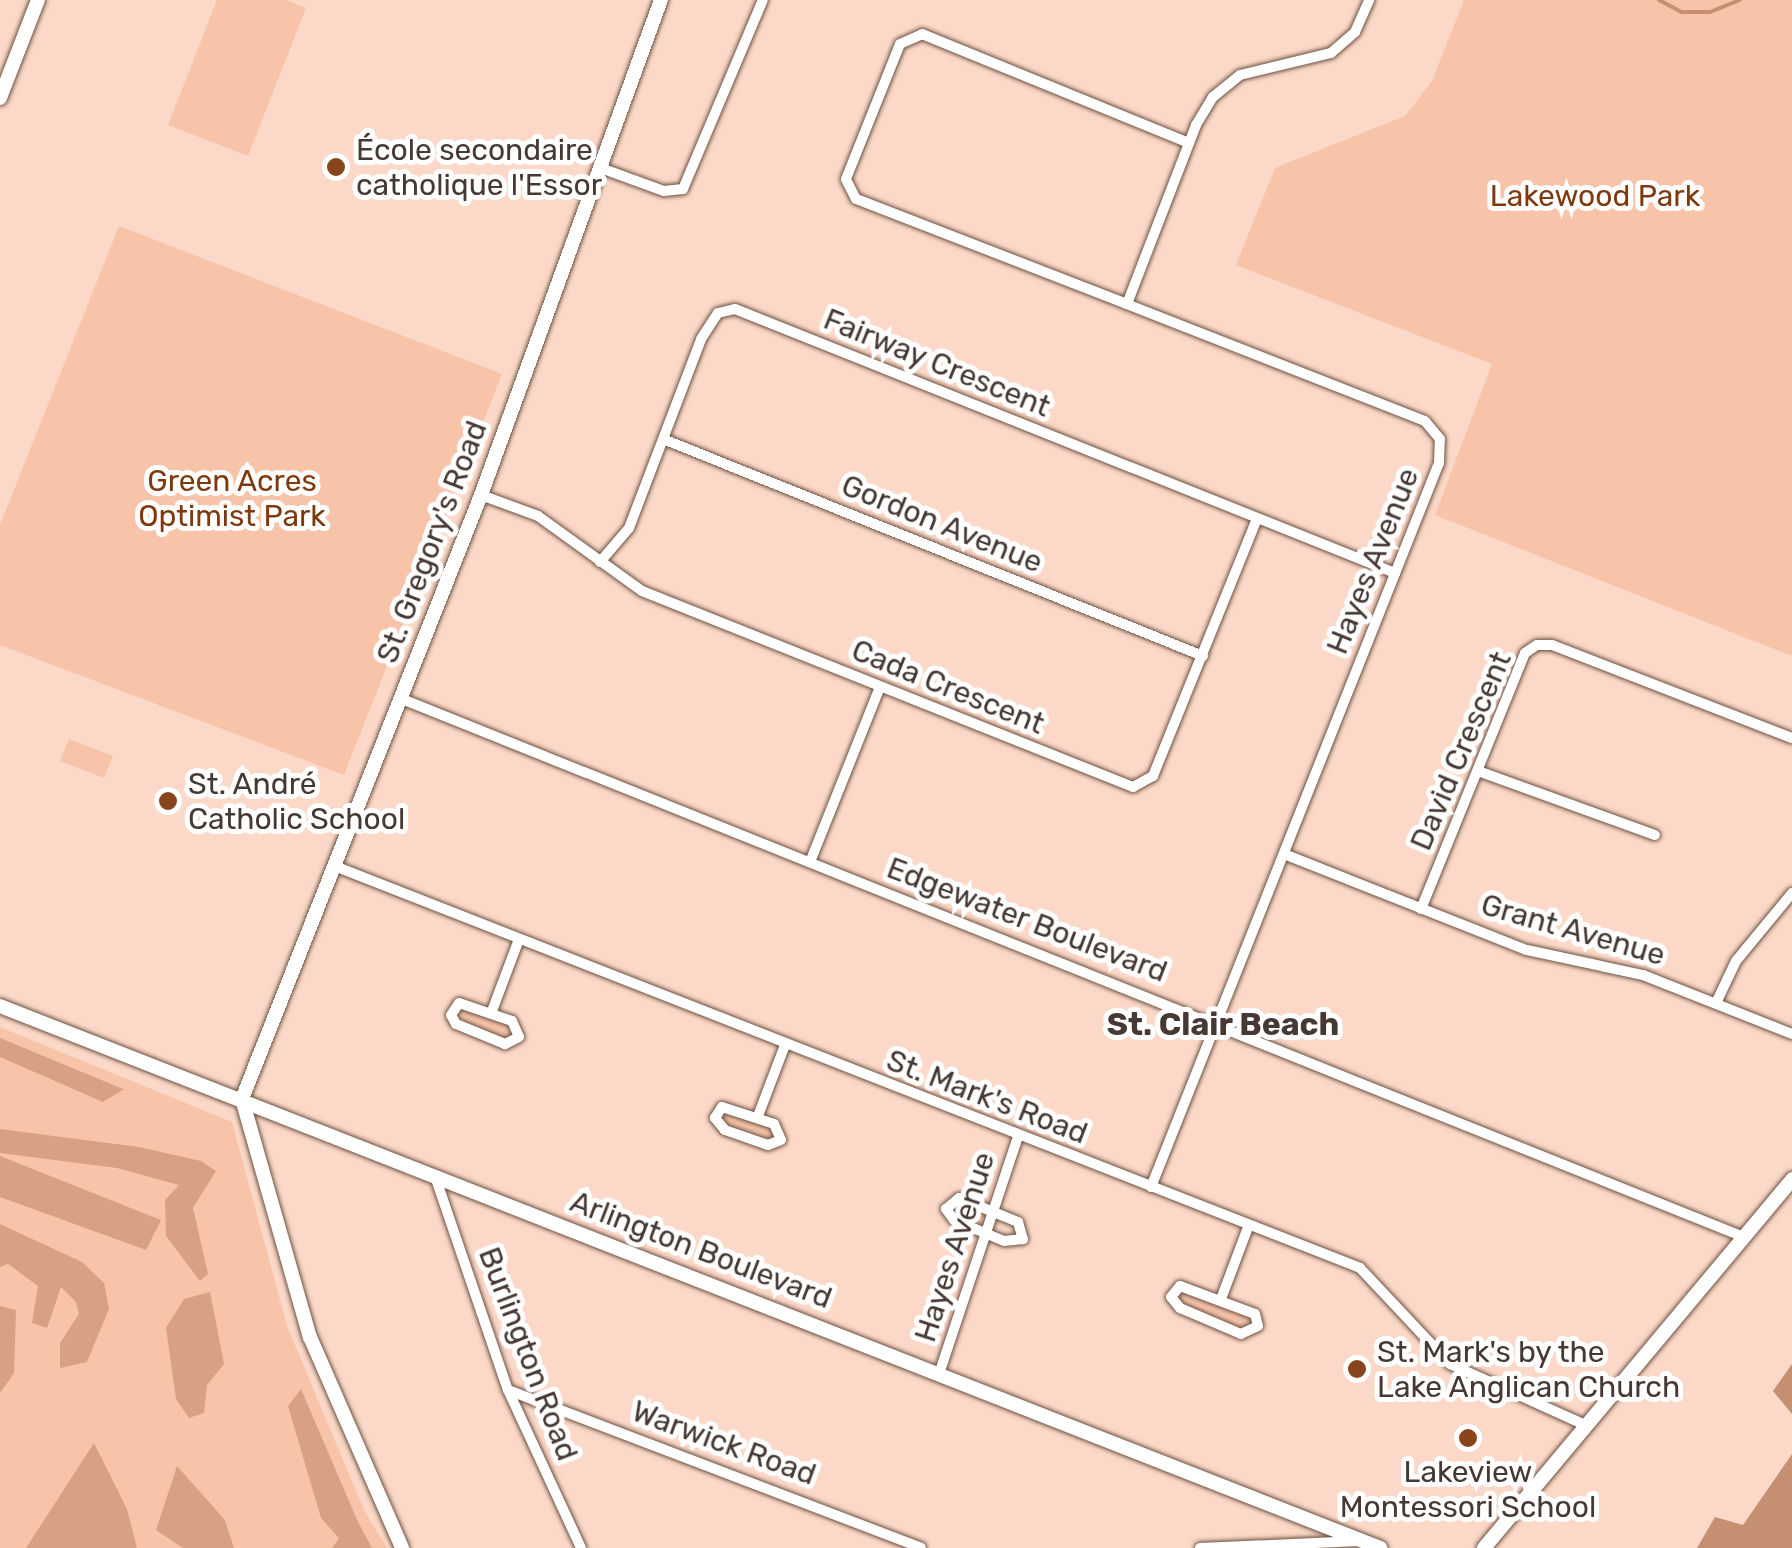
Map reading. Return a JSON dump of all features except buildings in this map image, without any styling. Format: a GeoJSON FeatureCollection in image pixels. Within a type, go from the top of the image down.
{"type":"FeatureCollection","features":[{"type":"Feature","properties":{"kind":"street"},"geometry":{"type":"LineString","coordinates":[[0,98],[38,0]]}},
{"type":"Feature","properties":{"kind":"street","name":"St. Gregory's Road"},"geometry":{"type":"LineString","coordinates":[[242,1100],[481,495],[661,0]]}},
{"type":"Feature","properties":{"kind":"street"},"geometry":{"type":"LineString","coordinates":[[598,167],[664,191],[684,189],[763,0]]}},
{"type":"Feature","properties":{"kind":"street"},"geometry":{"type":"LineString","coordinates":[[1189,143],[922,34],[900,44],[846,180],[856,199],[1127,304],[1189,143],[1213,97],[1240,75],[1331,53],[1356,32],[1369,0]]}},
{"type":"Feature","properties":{"kind":"street","name":"Hayes Avenue"},"geometry":{"type":"LineString","coordinates":[[1127,304],[1437,431],[1439,463],[1151,1187]]}},
{"type":"Feature","properties":{"kind":"street","name":"Fairway Crescent"},"geometry":{"type":"LineString","coordinates":[[600,562],[628,528],[701,339],[718,313],[736,310],[1396,573]]}},
{"type":"Feature","properties":{"kind":"street","name":"Gordon Avenue"},"geometry":{"type":"LineString","coordinates":[[663,439],[1203,656]]}},
{"type":"Feature","properties":{"kind":"street","name":"Cada Crescent"},"geometry":{"type":"LineString","coordinates":[[481,495],[538,516],[642,591],[1133,787],[1154,776],[1258,519]]}},
{"type":"Feature","properties":{"kind":"street","name":"David Crescent"},"geometry":{"type":"LineString","coordinates":[[1421,908],[1525,653],[1544,644],[1792,738]]}},
{"type":"Feature","properties":{"kind":"street"},"geometry":{"type":"LineString","coordinates":[[810,862],[880,688]]}},
{"type":"Feature","properties":{"kind":"street","name":"Edgewater Boulevard"},"geometry":{"type":"LineString","coordinates":[[402,699],[1218,1022],[1744,1237]]}},
{"type":"Feature","properties":{"kind":"street"},"geometry":{"type":"LineString","coordinates":[[1478,771],[1656,834]]}},
{"type":"Feature","properties":{"kind":"street","name":"Grant Avenue"},"geometry":{"type":"LineString","coordinates":[[1284,854],[1527,950],[1643,975],[1792,1034]]}},
{"type":"Feature","properties":{"kind":"street","name":"St. Mark's Road"},"geometry":{"type":"LineString","coordinates":[[336,868],[1360,1268],[1450,1364],[1586,1425]]}},
{"type":"Feature","properties":{"kind":"street"},"geometry":{"type":"LineString","coordinates":[[1716,1001],[1736,962],[1792,893]]}},
{"type":"Feature","properties":{"kind":"street"},"geometry":{"type":"LineString","coordinates":[[492,1012],[519,940]]}},
{"type":"Feature","properties":{"kind":"street"},"geometry":{"type":"LineString","coordinates":[[460,1004],[492,1012],[518,1026],[516,1042],[505,1044],[460,1026],[452,1015],[460,1004]]}},
{"type":"Feature","properties":{"kind":"street","name":"Arlington Boulevard"},"geometry":{"type":"LineString","coordinates":[[0,1006],[1380,1548]]}},
{"type":"Feature","properties":{"kind":"street"},"geometry":{"type":"LineString","coordinates":[[758,1116],[786,1045]]}},
{"type":"Feature","properties":{"kind":"street"},"geometry":{"type":"LineString","coordinates":[[242,1100],[310,1337],[402,1548]]}},
{"type":"Feature","properties":{"kind":"street"},"geometry":{"type":"LineString","coordinates":[[722,1107],[758,1116],[780,1129],[777,1144],[725,1130],[715,1118],[722,1107]]}},
{"type":"Feature","properties":{"kind":"street","name":"Hayes Avenue"},"geometry":{"type":"LineString","coordinates":[[940,1374],[989,1236],[1018,1136]]}},
{"type":"Feature","properties":{"kind":"street","name":"Burlington Road"},"geometry":{"type":"LineString","coordinates":[[435,1175],[508,1390],[580,1548]]}},
{"type":"Feature","properties":{"kind":"street"},"geometry":{"type":"LineString","coordinates":[[1484,1548],[1792,1179]]}},
{"type":"Feature","properties":{"kind":"street"},"geometry":{"type":"LineString","coordinates":[[959,1198],[1018,1222],[1025,1234],[1018,1243],[989,1236],[946,1209],[959,1198]]}},
{"type":"Feature","properties":{"kind":"street"},"geometry":{"type":"LineString","coordinates":[[1221,1299],[1248,1227]]}},
{"type":"Feature","properties":{"kind":"street"},"geometry":{"type":"LineString","coordinates":[[1180,1286],[1221,1299],[1255,1314],[1256,1330],[1241,1334],[1176,1306],[1171,1297],[1180,1286]]}},
{"type":"Feature","properties":{"kind":"street","name":"Warwick Road"},"geometry":{"type":"LineString","coordinates":[[508,1390],[921,1548]]}},
{"type":"Feature","properties":{"kind":"street"},"geometry":{"type":"LineString","coordinates":[[1200,1548],[1364,1541]]}},
{"type":"Feature","properties":{"kind":"green space"},"geometry":{"type":"Polygon","coordinates":[[[217,0],[286,0],[306,8],[248,156],[168,125],[217,0]]]}},
{"type":"Feature","properties":{"kind":"green space","name":"Lakewood Park"},"geometry":{"type":"Polygon","coordinates":[[[1464,0],[1792,0],[1792,656],[1435,515],[1492,364],[1236,265],[1275,168],[1405,116],[1432,81],[1464,0]]]}},
{"type":"Feature","properties":{"kind":"green space","name":"Green Acres Optimist Park"},"geometry":{"type":"Polygon","coordinates":[[[119,226],[502,374],[344,775],[0,645],[0,525],[119,226]]]}},
{"type":"Feature","properties":{"kind":"green space"},"geometry":{"type":"Polygon","coordinates":[[[69,739],[113,756],[104,778],[60,761],[69,739]]]}},
{"type":"Feature","properties":{"kind":"green space"},"geometry":{"type":"Polygon","coordinates":[[[460,1008],[510,1024],[513,1035],[503,1039],[462,1022],[460,1008]]]}},
{"type":"Feature","properties":{"kind":"green space"},"geometry":{"type":"Polygon","coordinates":[[[0,1027],[232,1122],[287,1326],[364,1510],[387,1548],[0,1548],[0,1027]]]}},
{"type":"Feature","properties":{"kind":"green space"},"geometry":{"type":"Polygon","coordinates":[[[728,1112],[772,1128],[775,1135],[770,1141],[724,1125],[720,1119],[728,1112]]]}},
{"type":"Feature","properties":{"kind":"green space"},"geometry":{"type":"Polygon","coordinates":[[[957,1202],[988,1212],[984,1224],[958,1218],[952,1205],[957,1202]]]}},
{"type":"Feature","properties":{"kind":"green space"},"geometry":{"type":"Polygon","coordinates":[[[1184,1291],[1251,1317],[1252,1326],[1241,1330],[1178,1304],[1176,1294],[1184,1291]]]}},
{"type":"Feature","properties":{"kind":"shaded area"},"geometry":{"type":"Polygon","coordinates":[[[0,1038],[124,1089],[103,1102],[0,1057],[0,1038]]]}},
{"type":"Feature","properties":{"kind":"shaded area"},"geometry":{"type":"Polygon","coordinates":[[[0,1129],[139,1147],[201,1161],[216,1171],[193,1208],[208,1274],[200,1281],[166,1236],[165,1200],[179,1185],[117,1168],[0,1153],[0,1129]]]}},
{"type":"Feature","properties":{"kind":"shaded area"},"geometry":{"type":"Polygon","coordinates":[[[0,1156],[161,1220],[146,1250],[0,1197],[0,1156]]]}},
{"type":"Feature","properties":{"kind":"shaded area"},"geometry":{"type":"Polygon","coordinates":[[[0,1224],[82,1262],[104,1283],[109,1309],[87,1362],[60,1368],[60,1343],[79,1314],[76,1302],[61,1287],[47,1328],[32,1323],[38,1286],[8,1264],[0,1267],[0,1224]]]}},
{"type":"Feature","properties":{"kind":"shaded area"},"geometry":{"type":"Polygon","coordinates":[[[210,1292],[224,1364],[207,1385],[204,1413],[189,1418],[176,1399],[166,1328],[184,1299],[210,1292]]]}},
{"type":"Feature","properties":{"kind":"shaded area"},"geometry":{"type":"Polygon","coordinates":[[[0,1306],[16,1310],[14,1373],[0,1393],[0,1306]]]}},
{"type":"Feature","properties":{"kind":"shaded area"},"geometry":{"type":"Polygon","coordinates":[[[1792,1364],[1792,1414],[1773,1391],[1792,1364]]]}},
{"type":"Feature","properties":{"kind":"shaded area"},"geometry":{"type":"Polygon","coordinates":[[[301,1389],[372,1548],[332,1548],[339,1538],[321,1518],[288,1406],[301,1389]]]}},
{"type":"Feature","properties":{"kind":"shaded area"},"geometry":{"type":"Polygon","coordinates":[[[94,1443],[127,1509],[137,1548],[26,1548],[94,1443]]]}},
{"type":"Feature","properties":{"kind":"shaded area"},"geometry":{"type":"Polygon","coordinates":[[[1792,1454],[1792,1548],[1697,1548],[1715,1517],[1743,1525],[1792,1454]]]}},
{"type":"Feature","properties":{"kind":"shaded area"},"geometry":{"type":"Polygon","coordinates":[[[177,1466],[225,1520],[234,1548],[183,1548],[156,1530],[177,1466]]]}},
{"type":"Feature","properties":{"kind":"waterway"},"geometry":{"type":"LineString","coordinates":[[1659,0],[1682,12],[1710,12],[1740,0]]}},
{"type":"Feature","properties":{"kind":"place","name":"École secondaire catholique l'Essor"},"geometry":{"type":"Point","coordinates":[336,167]}},
{"type":"Feature","properties":{"kind":"place","name":"St. André Catholic School"},"geometry":{"type":"Point","coordinates":[168,801]}},
{"type":"Feature","properties":{"kind":"place","name":"St. Mark's by the Lake Anglican Church"},"geometry":{"type":"Point","coordinates":[1357,1369]}},
{"type":"Feature","properties":{"kind":"place","name":"Lakeview Montessori School"},"geometry":{"type":"Point","coordinates":[1468,1438]}},
{"type":"Feature","properties":{"kind":"district","name":"St. Clair Beach"},"geometry":{"type":"Point","coordinates":[1223,1024]}}]}
